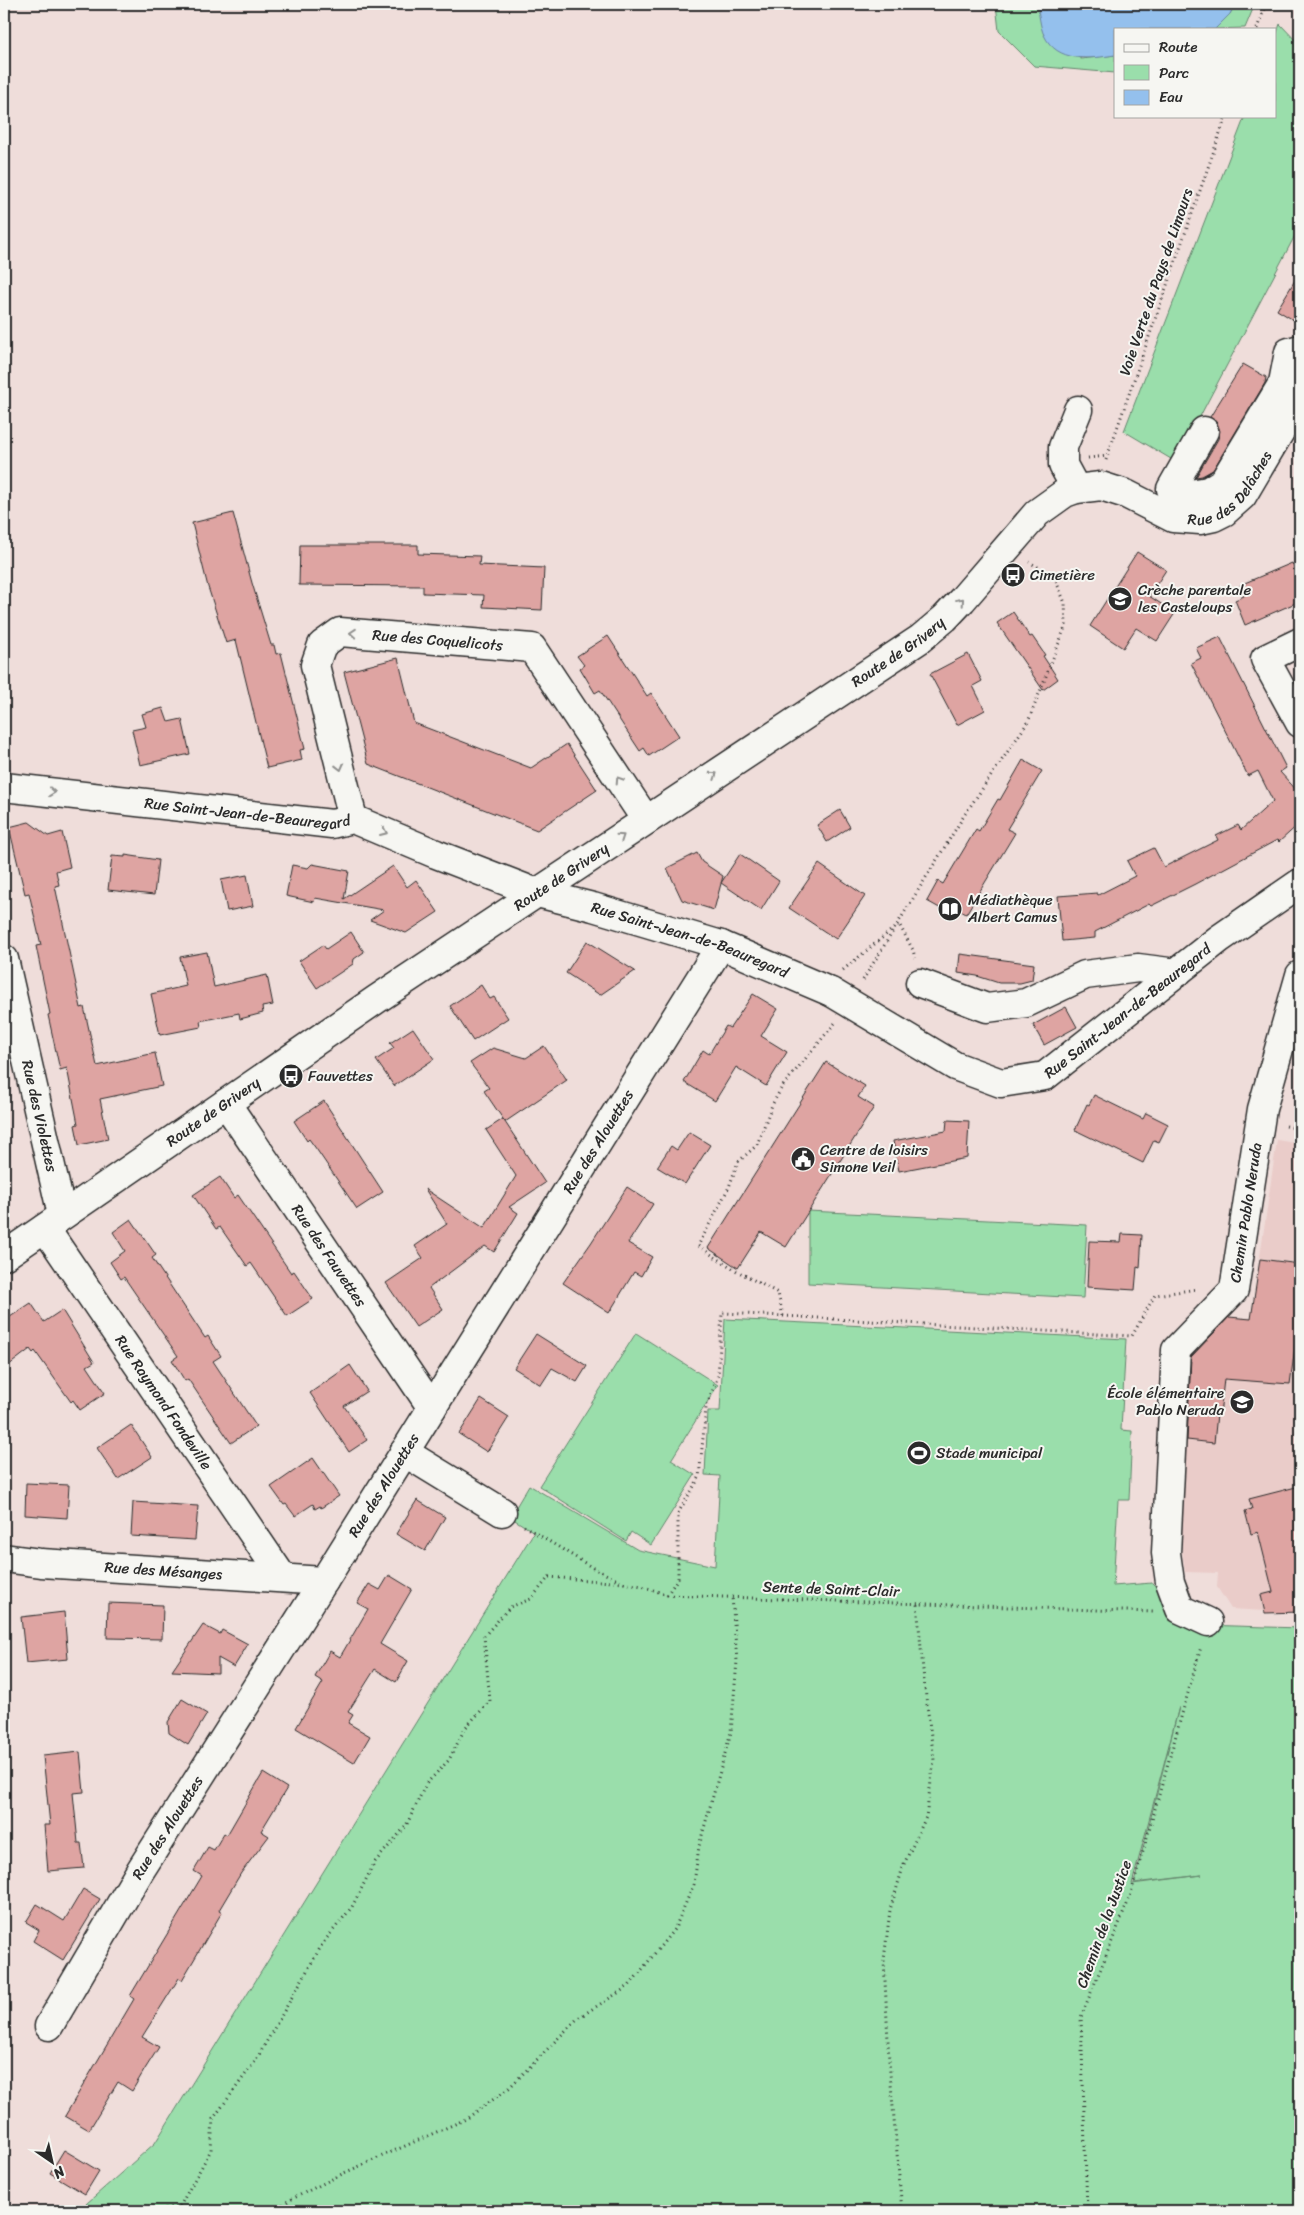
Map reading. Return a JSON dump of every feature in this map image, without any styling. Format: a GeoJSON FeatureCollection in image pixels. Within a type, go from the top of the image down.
{"type":"FeatureCollection","features":[{"type":"Feature","properties":{"kind":"street"},"geometry":{"type":"LineString","coordinates":[[1204,431],[1171,489],[1185,495],[1208,491],[1224,481],[1283,384],[1289,352],[1300,349]]}},
{"type":"Feature","properties":{"kind":"street","name":"Rue des Delâches"},"geometry":{"type":"LineString","coordinates":[[1089,487],[1126,494],[1173,518],[1200,520],[1214,517],[1224,512],[1242,496],[1300,398]]}},
{"type":"Feature","properties":{"kind":"street"},"geometry":{"type":"LineString","coordinates":[[1078,410],[1064,447],[1063,465],[1089,487]]}},
{"type":"Feature","properties":{"kind":"street","name":"Route de Grivery"},"geometry":{"type":"LineString","coordinates":[[4,1256],[377,999],[932,630],[962,600],[1037,512],[1055,499],[1089,487]]}},
{"type":"Feature","properties":{"kind":"street","name":"Rue des Coquelicots"},"geometry":{"type":"LineString","coordinates":[[353,819],[315,665],[322,645],[340,632],[532,648],[646,820]]}},
{"type":"Feature","properties":{"kind":"street"},"geometry":{"type":"LineString","coordinates":[[1300,642],[1265,659],[1300,723]]}},
{"type":"Feature","properties":{"kind":"street","name":"Rue Saint-Jean-de-Beauregard"},"geometry":{"type":"LineString","coordinates":[[4,787],[332,824],[353,819],[436,854],[537,893],[593,907],[721,945],[829,991],[955,1066],[1002,1083],[1044,1076],[1219,939],[1300,883]]}},
{"type":"Feature","properties":{"kind":"street","name":"Rue des Alouettes"},"geometry":{"type":"LineString","coordinates":[[49,2026],[140,1871],[324,1581],[721,945]]}},
{"type":"Feature","properties":{"kind":"street","name":"Rue des Violettes"},"geometry":{"type":"LineString","coordinates":[[4,959],[54,1221]]}},
{"type":"Feature","properties":{"kind":"street"},"geometry":{"type":"LineString","coordinates":[[920,983],[987,1008],[1026,1003],[1085,975],[1138,968],[1178,973]]}},
{"type":"Feature","properties":{"kind":"street","name":"Chemin Pablo Neruda"},"geometry":{"type":"LineString","coordinates":[[1180,1609],[1170,1582],[1166,1553],[1176,1350],[1234,1290],[1262,1109],[1300,975]]}},
{"type":"Feature","properties":{"kind":"street","name":"Rue des Fauvettes"},"geometry":{"type":"LineString","coordinates":[[226,1103],[432,1408]]}},
{"type":"Feature","properties":{"kind":"street","name":"Rue Raymond Fondeville"},"geometry":{"type":"LineString","coordinates":[[54,1221],[283,1578]]}},
{"type":"Feature","properties":{"kind":"street"},"geometry":{"type":"LineString","coordinates":[[404,1452],[502,1512]]}},
{"type":"Feature","properties":{"kind":"street","name":"Rue des Mésanges"},"geometry":{"type":"LineString","coordinates":[[4,1558],[41,1563],[324,1581]]}},
{"type":"Feature","properties":{"kind":"street"},"geometry":{"type":"LineString","coordinates":[[1180,1609],[1208,1622]]}},
{"type":"Feature","properties":{"kind":"path"},"geometry":{"type":"LineString","coordinates":[[1257,28],[1266,4]]}},
{"type":"Feature","properties":{"kind":"path","name":"Voie Verte du Pays de Limours"},"geometry":{"type":"LineString","coordinates":[[1107,456],[1225,118]]}},
{"type":"Feature","properties":{"kind":"path"},"geometry":{"type":"LineString","coordinates":[[1009,543],[1030,563],[1054,576],[1065,603],[1066,625],[1028,722]]}},
{"type":"Feature","properties":{"kind":"path"},"geometry":{"type":"LineString","coordinates":[[829,991],[842,970],[899,924],[913,950],[920,983]]}},
{"type":"Feature","properties":{"kind":"path"},"geometry":{"type":"LineString","coordinates":[[698,1246],[737,1271],[778,1293],[783,1316]]}},
{"type":"Feature","properties":{"kind":"path"},"geometry":{"type":"LineString","coordinates":[[667,1595],[678,1578],[678,1513],[699,1478],[706,1408],[718,1376],[722,1313],[1132,1336],[1156,1295],[1195,1289],[1234,1290]]}},
{"type":"Feature","properties":{"kind":"path","name":"Sente de Saint-Clair"},"geometry":{"type":"LineString","coordinates":[[502,1512],[593,1568],[624,1583],[642,1586],[667,1595],[1160,1612],[1180,1609]]}},
{"type":"Feature","properties":{"kind":"path"},"geometry":{"type":"LineString","coordinates":[[150,2211],[180,2206],[211,2150],[213,2119],[256,2060],[323,1943],[352,1907],[375,1862],[406,1826],[426,1784],[449,1760],[466,1728],[490,1701],[484,1636],[510,1607],[531,1599],[549,1577],[624,1583]]}},
{"type":"Feature","properties":{"kind":"path"},"geometry":{"type":"LineString","coordinates":[[275,2211],[288,2201],[344,2173],[466,2119],[509,2088],[578,2018],[629,1986],[675,1928],[694,1884],[699,1846],[731,1732],[737,1661],[732,1597]]}},
{"type":"Feature","properties":{"kind":"path"},"geometry":{"type":"LineString","coordinates":[[902,2211],[889,2062],[884,1960],[890,1910],[904,1864],[926,1816],[934,1760],[917,1604]]}},
{"type":"Feature","properties":{"kind":"path","name":"Chemin de la Justice"},"geometry":{"type":"LineString","coordinates":[[1087,2211],[1081,2017],[1130,1897],[1208,1622]]}},
{"type":"Feature","properties":{"kind":"shaded area","name":"École élémentaire Pablo Neruda"},"geometry":{"type":"Polygon","coordinates":[[[1277,1140],[1300,1144],[1300,1613],[1231,1609],[1217,1587],[1218,1573],[1185,1572],[1181,1542],[1180,1440],[1190,1355],[1228,1317],[1251,1318],[1277,1140]]]}},
{"type":"Feature","properties":{"kind":"green space"},"geometry":{"type":"Polygon","coordinates":[[[996,4],[1037,4],[1044,35],[1081,59],[1114,55],[1114,73],[1034,66],[999,31],[996,4]]]}},
{"type":"Feature","properties":{"kind":"green space"},"geometry":{"type":"Polygon","coordinates":[[[1235,4],[1255,4],[1245,28],[1216,28],[1230,14],[1235,4]]]}},
{"type":"Feature","properties":{"kind":"green space"},"geometry":{"type":"Polygon","coordinates":[[[1280,24],[1300,45],[1300,226],[1176,462],[1124,431],[1244,118],[1276,118],[1276,35],[1280,24]]]}},
{"type":"Feature","properties":{"kind":"green space"},"geometry":{"type":"Polygon","coordinates":[[[808,1211],[1087,1225],[1083,1298],[808,1283],[808,1211]]]}},
{"type":"Feature","properties":{"kind":"green space"},"geometry":{"type":"Polygon","coordinates":[[[725,1319],[1126,1339],[1121,1430],[1132,1431],[1129,1500],[1118,1500],[1113,1586],[1152,1583],[1201,1625],[1300,1628],[1300,2211],[78,2211],[155,2143],[534,1532],[510,1517],[529,1485],[638,1550],[715,1566],[720,1476],[705,1475],[708,1411],[720,1411],[725,1319]],[[1179,1707],[1132,1884],[1202,1875],[1134,1883],[1179,1707]]]}},
{"type":"Feature","properties":{"kind":"green space"},"geometry":{"type":"Polygon","coordinates":[[[636,1333],[718,1385],[671,1460],[695,1475],[651,1545],[631,1532],[626,1541],[539,1486],[636,1333]]]}},
{"type":"Feature","properties":{"kind":"water"},"geometry":{"type":"Polygon","coordinates":[[[1037,4],[1235,4],[1230,14],[1216,28],[1114,28],[1114,55],[1095,58],[1075,57],[1057,50],[1044,35],[1037,4]]]}},
{"type":"Feature","properties":{"kind":"building"},"geometry":{"type":"Polygon","coordinates":[[[1300,272],[1300,324],[1277,310],[1300,272]]]}},
{"type":"Feature","properties":{"kind":"building"},"geometry":{"type":"Polygon","coordinates":[[[1243,364],[1266,377],[1265,383],[1213,470],[1196,477],[1218,439],[1220,431],[1217,423],[1210,417],[1243,364]]]}},
{"type":"Feature","properties":{"kind":"building"},"geometry":{"type":"Polygon","coordinates":[[[233,513],[271,645],[274,645],[276,654],[281,653],[305,749],[300,750],[302,760],[267,768],[236,640],[226,643],[208,587],[192,523],[233,513]]]}},
{"type":"Feature","properties":{"kind":"building"},"geometry":{"type":"Polygon","coordinates":[[[300,545],[418,545],[418,554],[480,556],[479,565],[544,568],[542,610],[483,607],[484,595],[423,593],[423,586],[299,585],[300,545]]]}},
{"type":"Feature","properties":{"kind":"building"},"geometry":{"type":"Polygon","coordinates":[[[1137,552],[1166,570],[1149,596],[1175,613],[1157,641],[1136,628],[1123,648],[1090,626],[1137,552]]]}},
{"type":"Feature","properties":{"kind":"building"},"geometry":{"type":"Polygon","coordinates":[[[1292,563],[1300,582],[1300,601],[1245,625],[1235,600],[1244,596],[1240,585],[1292,563]]]}},
{"type":"Feature","properties":{"kind":"building"},"geometry":{"type":"Polygon","coordinates":[[[1013,612],[1045,655],[1043,656],[1058,679],[1043,690],[997,623],[1013,612]]]}},
{"type":"Feature","properties":{"kind":"building"},"geometry":{"type":"Polygon","coordinates":[[[608,636],[647,696],[651,693],[679,736],[649,756],[644,748],[640,751],[600,690],[595,693],[580,668],[584,665],[577,656],[608,636]]]}},
{"type":"Feature","properties":{"kind":"building"},"geometry":{"type":"Polygon","coordinates":[[[1220,637],[1286,768],[1280,772],[1300,794],[1300,823],[1279,842],[1277,840],[1195,884],[1151,906],[1149,904],[1095,932],[1095,938],[1062,941],[1058,896],[1097,893],[1098,895],[1135,876],[1127,861],[1154,848],[1164,867],[1218,840],[1216,836],[1238,825],[1241,830],[1273,801],[1258,771],[1248,776],[1191,663],[1201,658],[1196,648],[1220,637]]]}},
{"type":"Feature","properties":{"kind":"building"},"geometry":{"type":"Polygon","coordinates":[[[968,654],[982,681],[973,686],[985,710],[957,725],[930,674],[968,654]]]}},
{"type":"Feature","properties":{"kind":"building"},"geometry":{"type":"Polygon","coordinates":[[[398,658],[414,723],[531,768],[567,744],[597,790],[537,830],[368,764],[344,672],[398,658]]]}},
{"type":"Feature","properties":{"kind":"building"},"geometry":{"type":"Polygon","coordinates":[[[163,708],[168,722],[182,719],[190,754],[140,765],[132,730],[146,727],[142,714],[163,708]]]}},
{"type":"Feature","properties":{"kind":"building"},"geometry":{"type":"Polygon","coordinates":[[[1023,760],[1042,771],[1007,829],[1015,833],[966,914],[956,908],[952,915],[927,901],[938,881],[943,884],[976,829],[979,831],[998,799],[1000,800],[1023,760]]]}},
{"type":"Feature","properties":{"kind":"building"},"geometry":{"type":"Polygon","coordinates":[[[840,810],[850,827],[827,842],[817,825],[840,810]]]}},
{"type":"Feature","properties":{"kind":"building"},"geometry":{"type":"Polygon","coordinates":[[[29,822],[48,836],[62,832],[70,867],[56,871],[59,885],[55,886],[81,1008],[84,1007],[97,1066],[155,1053],[162,1086],[100,1099],[108,1139],[79,1145],[75,1125],[78,1124],[67,1068],[60,1070],[48,1015],[50,1014],[36,946],[41,945],[29,893],[25,894],[9,827],[29,822]]]}},
{"type":"Feature","properties":{"kind":"building"},"geometry":{"type":"Polygon","coordinates":[[[697,853],[702,862],[723,876],[714,910],[682,900],[667,868],[697,853]]]}},
{"type":"Feature","properties":{"kind":"building"},"geometry":{"type":"Polygon","coordinates":[[[740,854],[779,881],[761,910],[721,883],[740,854]]]}},
{"type":"Feature","properties":{"kind":"building"},"geometry":{"type":"Polygon","coordinates":[[[125,855],[158,860],[154,895],[108,890],[112,856],[125,857],[125,855]]]}},
{"type":"Feature","properties":{"kind":"building"},"geometry":{"type":"Polygon","coordinates":[[[312,864],[349,871],[344,899],[393,866],[407,887],[416,880],[438,912],[406,933],[370,920],[384,910],[315,898],[314,902],[286,896],[292,865],[308,868],[312,864]]]}},
{"type":"Feature","properties":{"kind":"building"},"geometry":{"type":"Polygon","coordinates":[[[819,864],[865,896],[836,939],[789,908],[819,864]]]}},
{"type":"Feature","properties":{"kind":"building"},"geometry":{"type":"Polygon","coordinates":[[[247,875],[253,906],[227,911],[221,880],[247,875]]]}},
{"type":"Feature","properties":{"kind":"building"},"geometry":{"type":"Polygon","coordinates":[[[351,932],[364,952],[354,959],[353,964],[317,988],[299,961],[323,945],[326,949],[351,932]]]}},
{"type":"Feature","properties":{"kind":"building"},"geometry":{"type":"Polygon","coordinates":[[[587,941],[635,971],[600,995],[566,973],[587,941]]]}},
{"type":"Feature","properties":{"kind":"building"},"geometry":{"type":"Polygon","coordinates":[[[207,952],[214,987],[267,975],[273,1005],[262,1007],[263,1013],[240,1019],[239,1013],[200,1021],[201,1027],[160,1035],[151,994],[186,986],[180,957],[207,952]]]}},
{"type":"Feature","properties":{"kind":"building"},"geometry":{"type":"Polygon","coordinates":[[[960,954],[1034,964],[1032,980],[1020,983],[999,983],[977,976],[958,973],[960,954]]]}},
{"type":"Feature","properties":{"kind":"building"},"geometry":{"type":"Polygon","coordinates":[[[481,985],[490,999],[494,997],[508,1018],[473,1041],[450,1006],[481,985]]]}},
{"type":"Feature","properties":{"kind":"building"},"geometry":{"type":"Polygon","coordinates":[[[753,994],[778,1009],[761,1036],[787,1052],[766,1086],[736,1067],[715,1101],[684,1082],[703,1050],[709,1054],[726,1026],[730,1028],[753,994]]]}},
{"type":"Feature","properties":{"kind":"building"},"geometry":{"type":"Polygon","coordinates":[[[1066,1007],[1077,1027],[1044,1045],[1033,1025],[1066,1007]]]}},
{"type":"Feature","properties":{"kind":"building"},"geometry":{"type":"Polygon","coordinates":[[[413,1028],[434,1059],[394,1086],[376,1060],[394,1048],[390,1043],[413,1028]]]}},
{"type":"Feature","properties":{"kind":"building"},"geometry":{"type":"Polygon","coordinates":[[[544,1046],[567,1080],[505,1122],[484,1091],[489,1088],[470,1063],[493,1048],[526,1058],[544,1046]]]}},
{"type":"Feature","properties":{"kind":"building","name":"Centre de loisirs Simone Veil"},"geometry":{"type":"Polygon","coordinates":[[[826,1062],[865,1086],[858,1097],[874,1107],[786,1247],[761,1232],[738,1268],[708,1248],[826,1062]]]}},
{"type":"Feature","properties":{"kind":"building"},"geometry":{"type":"Polygon","coordinates":[[[1094,1095],[1143,1119],[1146,1113],[1168,1124],[1159,1142],[1154,1140],[1143,1163],[1075,1130],[1087,1104],[1089,1105],[1094,1095]]]}},
{"type":"Feature","properties":{"kind":"building"},"geometry":{"type":"Polygon","coordinates":[[[324,1101],[383,1192],[357,1209],[317,1150],[309,1139],[307,1141],[294,1121],[324,1101]]]}},
{"type":"Feature","properties":{"kind":"building"},"geometry":{"type":"Polygon","coordinates":[[[503,1119],[545,1183],[509,1207],[518,1213],[494,1252],[485,1246],[429,1288],[443,1309],[416,1327],[386,1283],[423,1258],[415,1246],[447,1224],[425,1189],[484,1228],[516,1176],[486,1130],[503,1119]]]}},
{"type":"Feature","properties":{"kind":"building"},"geometry":{"type":"Polygon","coordinates":[[[947,1120],[969,1121],[967,1158],[899,1171],[893,1141],[946,1131],[947,1120]]]}},
{"type":"Feature","properties":{"kind":"building"},"geometry":{"type":"Polygon","coordinates":[[[689,1132],[710,1145],[685,1184],[657,1167],[671,1146],[677,1150],[689,1132]]]}},
{"type":"Feature","properties":{"kind":"building"},"geometry":{"type":"Polygon","coordinates":[[[220,1177],[234,1198],[238,1195],[291,1273],[294,1271],[313,1299],[287,1316],[251,1263],[247,1266],[220,1227],[216,1229],[193,1195],[220,1177]]]}},
{"type":"Feature","properties":{"kind":"building"},"geometry":{"type":"Polygon","coordinates":[[[627,1187],[653,1204],[628,1243],[652,1257],[641,1276],[634,1272],[609,1313],[563,1283],[627,1187]]]}},
{"type":"Feature","properties":{"kind":"building"},"geometry":{"type":"Polygon","coordinates":[[[131,1219],[156,1255],[152,1258],[205,1338],[208,1336],[221,1356],[213,1361],[256,1426],[231,1443],[188,1379],[185,1381],[172,1360],[178,1356],[124,1277],[121,1279],[110,1262],[125,1251],[113,1232],[131,1219]]]}},
{"type":"Feature","properties":{"kind":"building"},"geometry":{"type":"Polygon","coordinates":[[[1122,1234],[1142,1235],[1140,1268],[1137,1267],[1135,1290],[1087,1287],[1089,1241],[1121,1242],[1122,1234]]]}},
{"type":"Feature","properties":{"kind":"building"},"geometry":{"type":"Polygon","coordinates":[[[1260,1259],[1300,1264],[1300,1310],[1290,1384],[1224,1379],[1220,1415],[1217,1414],[1214,1443],[1187,1440],[1191,1357],[1229,1317],[1251,1319],[1260,1259]]]}},
{"type":"Feature","properties":{"kind":"building"},"geometry":{"type":"Polygon","coordinates":[[[31,1303],[44,1322],[62,1310],[94,1362],[87,1366],[105,1393],[80,1410],[73,1400],[71,1402],[35,1351],[33,1353],[30,1349],[4,1369],[4,1321],[31,1303]]]}},
{"type":"Feature","properties":{"kind":"building"},"geometry":{"type":"Polygon","coordinates":[[[536,1334],[587,1366],[577,1382],[552,1368],[541,1385],[514,1368],[536,1334]]]}},
{"type":"Feature","properties":{"kind":"building"},"geometry":{"type":"Polygon","coordinates":[[[350,1365],[367,1391],[344,1406],[367,1440],[349,1452],[310,1393],[350,1365]]]}},
{"type":"Feature","properties":{"kind":"building"},"geometry":{"type":"Polygon","coordinates":[[[481,1399],[509,1417],[487,1452],[459,1434],[481,1399]]]}},
{"type":"Feature","properties":{"kind":"building"},"geometry":{"type":"Polygon","coordinates":[[[131,1425],[152,1457],[118,1479],[97,1448],[131,1425]]]}},
{"type":"Feature","properties":{"kind":"building"},"geometry":{"type":"Polygon","coordinates":[[[313,1458],[339,1496],[321,1508],[320,1506],[315,1509],[313,1504],[295,1516],[271,1487],[313,1458]]]}},
{"type":"Feature","properties":{"kind":"building"},"geometry":{"type":"Polygon","coordinates":[[[26,1483],[69,1485],[67,1518],[25,1515],[26,1483]]]}},
{"type":"Feature","properties":{"kind":"building"},"geometry":{"type":"Polygon","coordinates":[[[1300,1486],[1300,1612],[1265,1613],[1261,1595],[1273,1592],[1258,1532],[1251,1534],[1245,1511],[1252,1509],[1249,1499],[1300,1486]]]}},
{"type":"Feature","properties":{"kind":"building"},"geometry":{"type":"Polygon","coordinates":[[[417,1500],[445,1517],[425,1551],[396,1534],[417,1500]]]}},
{"type":"Feature","properties":{"kind":"building"},"geometry":{"type":"Polygon","coordinates":[[[133,1502],[198,1506],[195,1540],[131,1536],[133,1502]]]}},
{"type":"Feature","properties":{"kind":"building"},"geometry":{"type":"Polygon","coordinates":[[[389,1575],[412,1589],[380,1644],[408,1661],[396,1682],[375,1669],[348,1712],[353,1715],[348,1723],[370,1736],[354,1763],[296,1728],[323,1682],[315,1677],[330,1651],[340,1657],[368,1609],[357,1603],[369,1584],[380,1590],[389,1575]]]}},
{"type":"Feature","properties":{"kind":"building"},"geometry":{"type":"Polygon","coordinates":[[[108,1603],[163,1605],[162,1639],[107,1638],[108,1603]]]}},
{"type":"Feature","properties":{"kind":"building"},"geometry":{"type":"Polygon","coordinates":[[[64,1612],[68,1659],[26,1663],[21,1617],[64,1612]]]}},
{"type":"Feature","properties":{"kind":"building"},"geometry":{"type":"Polygon","coordinates":[[[203,1625],[220,1634],[222,1630],[248,1644],[234,1667],[218,1658],[218,1673],[172,1671],[203,1625]]]}},
{"type":"Feature","properties":{"kind":"building"},"geometry":{"type":"Polygon","coordinates":[[[182,1699],[207,1714],[188,1745],[169,1733],[168,1722],[182,1699]]]}},
{"type":"Feature","properties":{"kind":"building"},"geometry":{"type":"Polygon","coordinates":[[[80,1752],[84,1792],[73,1793],[78,1843],[81,1843],[84,1868],[48,1871],[44,1825],[50,1825],[43,1756],[80,1752]]]}},
{"type":"Feature","properties":{"kind":"building"},"geometry":{"type":"Polygon","coordinates":[[[263,1773],[287,1788],[261,1831],[269,1836],[241,1873],[219,1910],[222,1912],[182,1980],[179,1978],[142,2037],[159,2047],[132,2091],[118,2082],[89,2130],[65,2116],[134,1999],[130,1996],[202,1876],[194,1871],[208,1847],[214,1850],[224,1833],[227,1835],[263,1773]]]}},
{"type":"Feature","properties":{"kind":"building"},"geometry":{"type":"Polygon","coordinates":[[[83,1889],[100,1899],[63,1960],[33,1941],[39,1930],[26,1922],[37,1904],[64,1921],[83,1889]]]}},
{"type":"Feature","properties":{"kind":"building"},"geometry":{"type":"Polygon","coordinates":[[[64,2150],[99,2171],[85,2194],[50,2173],[64,2150]]]}},
{"type":"Feature","properties":{"kind":"place","name":"Cimetière"},"geometry":{"type":"Point","coordinates":[1013,575]}},
{"type":"Feature","properties":{"kind":"place","name":"Crèche parentale les Casteloups"},"geometry":{"type":"Point","coordinates":[1120,599]}},
{"type":"Feature","properties":{"kind":"place","name":"Médiathèque Albert Camus"},"geometry":{"type":"Point","coordinates":[950,909]}},
{"type":"Feature","properties":{"kind":"place","name":"Fauvettes"},"geometry":{"type":"Point","coordinates":[291,1076]}},
{"type":"Feature","properties":{"kind":"place","name":"Centre de loisirs Simone Veil"},"geometry":{"type":"Point","coordinates":[803,1159]}},
{"type":"Feature","properties":{"kind":"place","name":"École élémentaire Pablo Neruda"},"geometry":{"type":"Point","coordinates":[1242,1402]}},
{"type":"Feature","properties":{"kind":"place","name":"Stade municipal"},"geometry":{"type":"Point","coordinates":[919,1453]}}]}
